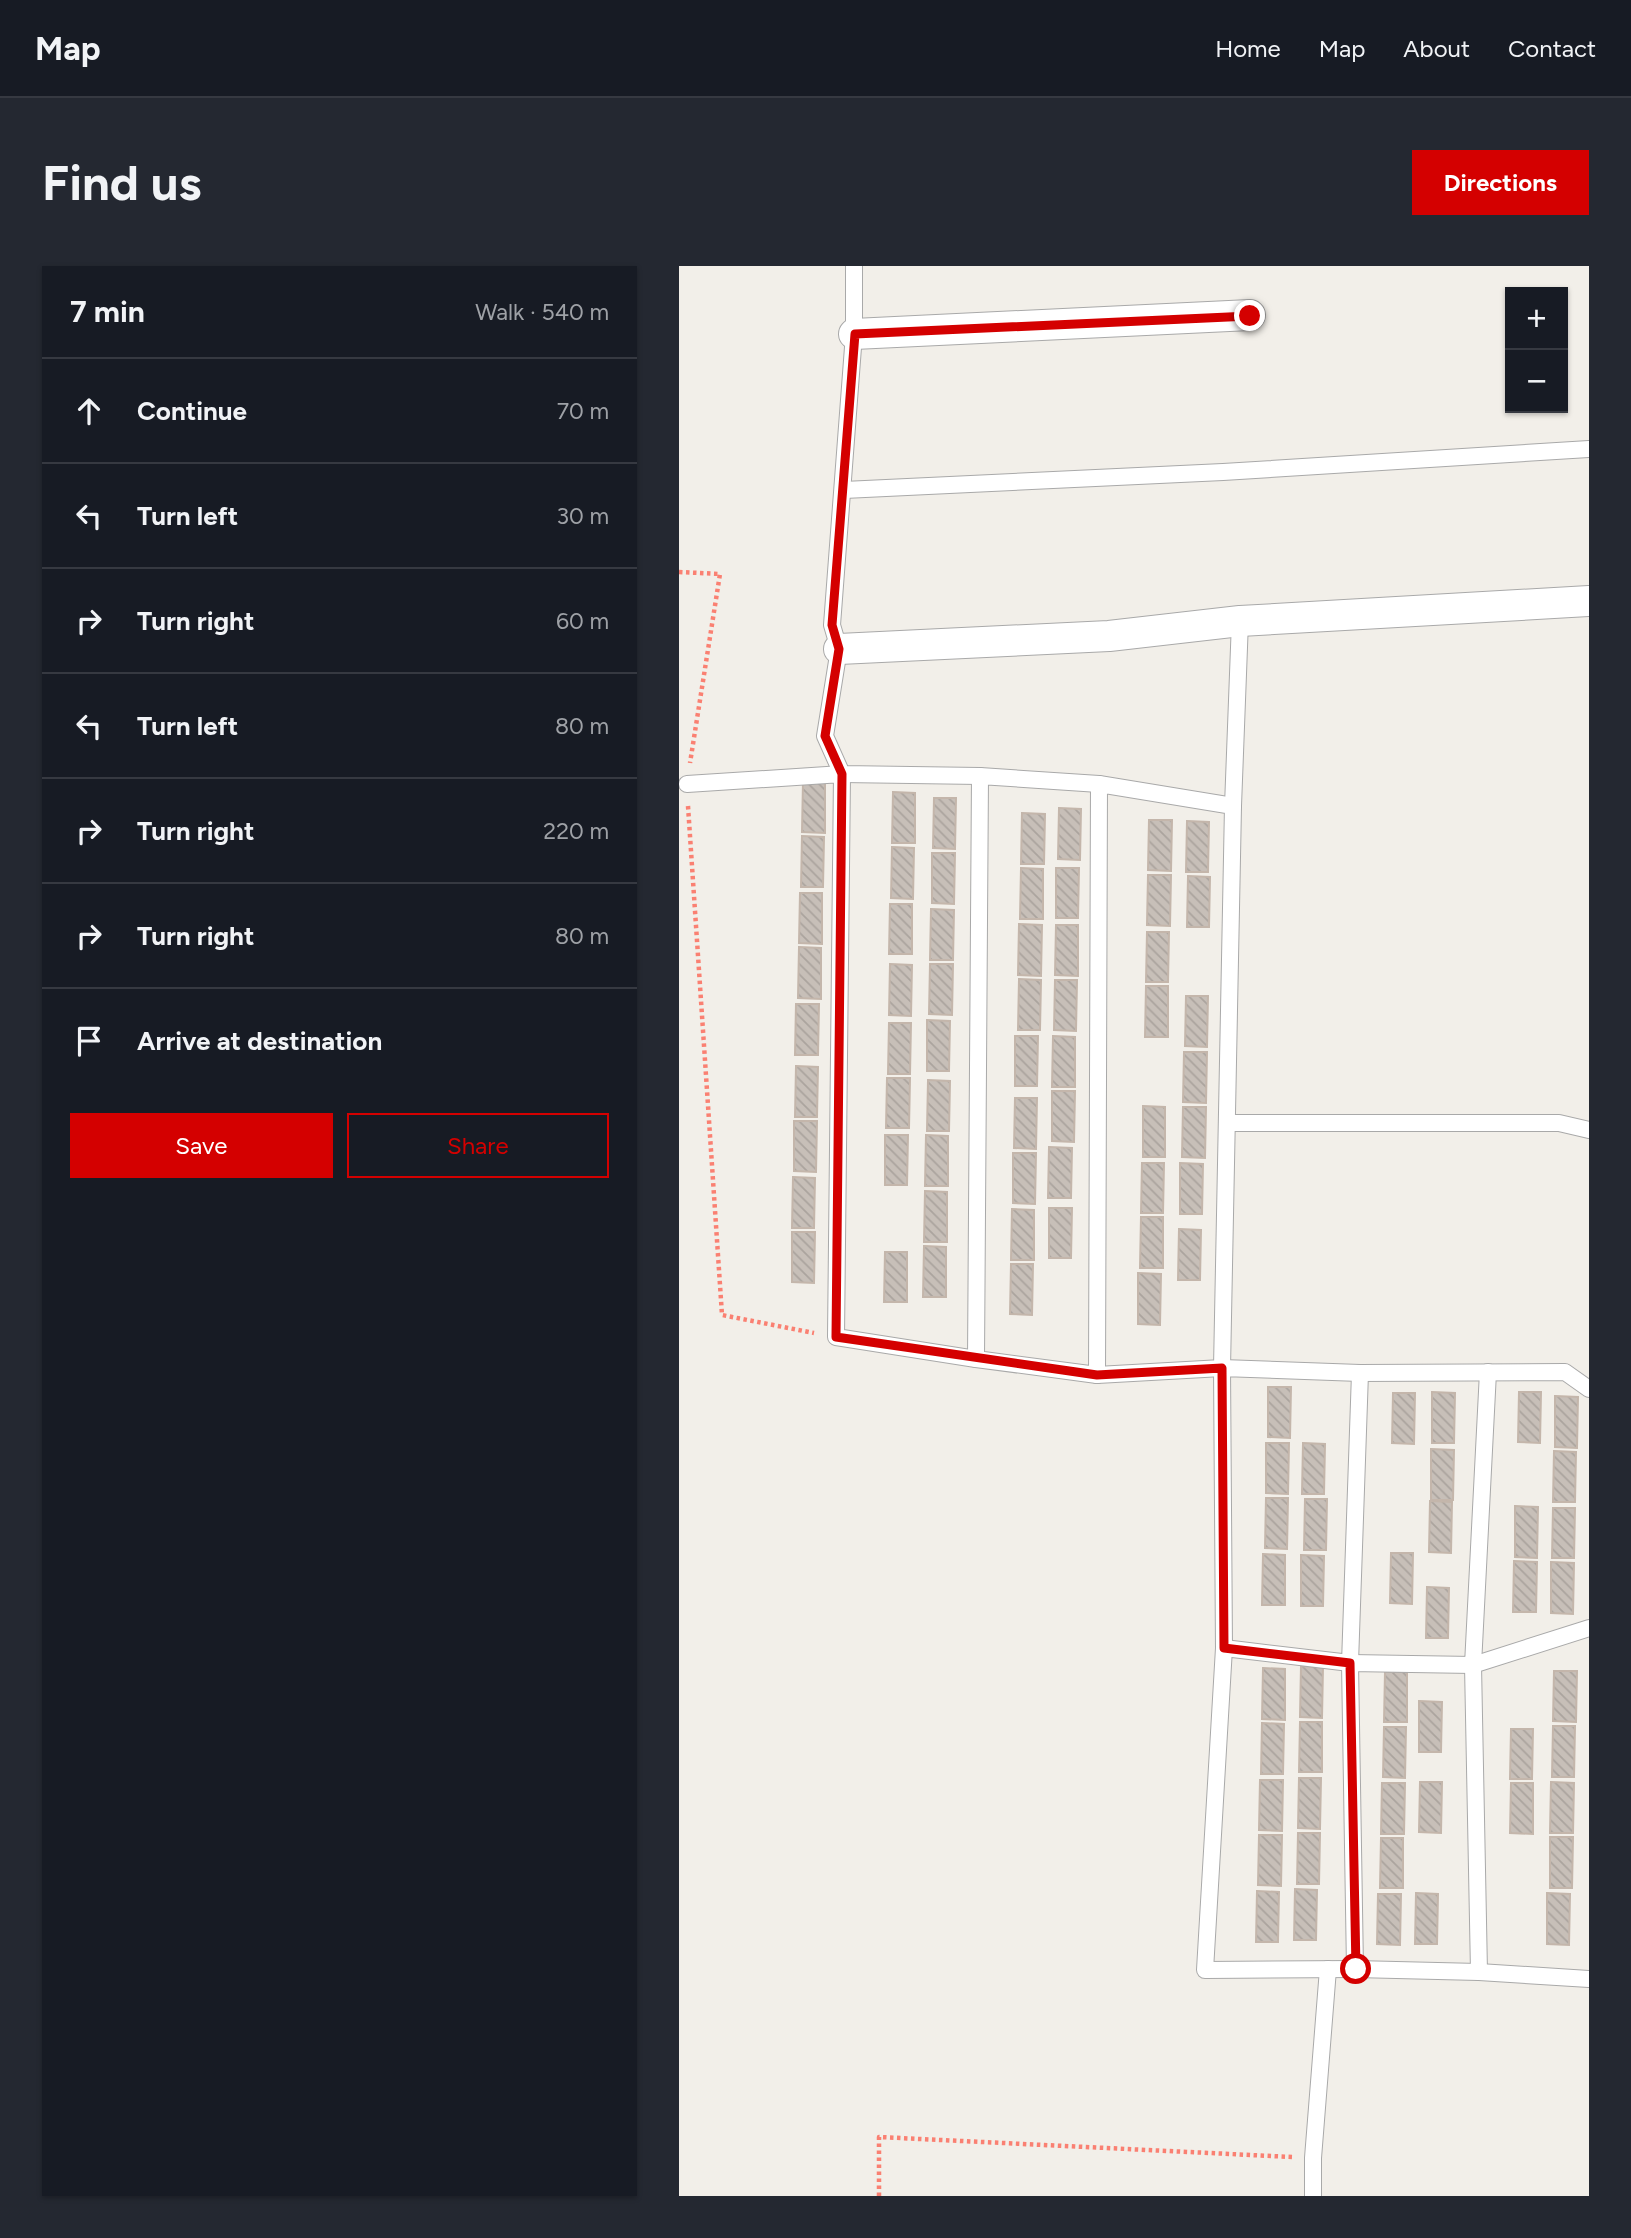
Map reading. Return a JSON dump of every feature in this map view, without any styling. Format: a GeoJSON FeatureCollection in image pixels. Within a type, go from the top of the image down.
{"type":"FeatureCollection","features":[{"type":"Feature","properties":{"kind":"street"},"geometry":{"type":"LineString","coordinates":[[855,334],[1250,316]]}},
{"type":"Feature","properties":{"kind":"street"},"geometry":{"type":"LineString","coordinates":[[839,649],[1109,636],[1240,621],[1589,601]]}},
{"type":"Feature","properties":{"kind":"lane"},"geometry":{"type":"LineString","coordinates":[[854,266],[855,334],[832,625],[839,649],[825,736],[842,774],[836,1337],[1097,1375],[1222,1368],[1360,1373],[1565,1372],[1589,1389]]}},
{"type":"Feature","properties":{"kind":"lane"},"geometry":{"type":"LineString","coordinates":[[844,490],[1223,472],[1589,449]]}},
{"type":"Feature","properties":{"kind":"lane"},"geometry":{"type":"LineString","coordinates":[[1240,621],[1233,806],[1222,1368],[1224,1648],[1205,1970],[1356,1969],[1479,1972],[1589,1979]]}},
{"type":"Feature","properties":{"kind":"lane"},"geometry":{"type":"LineString","coordinates":[[687,784],[842,774],[980,776],[1099,784],[1233,806]]}},
{"type":"Feature","properties":{"kind":"lane"},"geometry":{"type":"LineString","coordinates":[[976,1359],[980,776]]}},
{"type":"Feature","properties":{"kind":"lane"},"geometry":{"type":"LineString","coordinates":[[1097,1375],[1099,784]]}},
{"type":"Feature","properties":{"kind":"lane"},"geometry":{"type":"LineString","coordinates":[[1227,1123],[1559,1123],[1589,1130]]}},
{"type":"Feature","properties":{"kind":"lane"},"geometry":{"type":"LineString","coordinates":[[1479,1972],[1473,1665],[1488,1371]]}},
{"type":"Feature","properties":{"kind":"lane"},"geometry":{"type":"LineString","coordinates":[[1356,1969],[1350,1663],[1360,1373]]}},
{"type":"Feature","properties":{"kind":"lane"},"geometry":{"type":"LineString","coordinates":[[1224,1648],[1350,1663],[1473,1665],[1589,1628]]}},
{"type":"Feature","properties":{"kind":"lane"},"geometry":{"type":"LineString","coordinates":[[1313,2196],[1313,2158],[1328,1969]]}},
{"type":"Feature","properties":{"kind":"path"},"geometry":{"type":"LineString","coordinates":[[679,572],[720,574],[687,784],[722,1315],[836,1337]]}},
{"type":"Feature","properties":{"kind":"path"},"geometry":{"type":"LineString","coordinates":[[879,2196],[879,2137],[1313,2158]]}},
{"type":"Feature","properties":{"kind":"building"},"geometry":{"type":"Polygon","coordinates":[[[803,781],[825,782],[825,833],[802,832],[803,781]]]}},
{"type":"Feature","properties":{"kind":"building"},"geometry":{"type":"Polygon","coordinates":[[[893,792],[915,793],[915,843],[892,843],[893,792]]]}},
{"type":"Feature","properties":{"kind":"building"},"geometry":{"type":"Polygon","coordinates":[[[934,798],[956,798],[955,849],[933,848],[934,798]]]}},
{"type":"Feature","properties":{"kind":"building"},"geometry":{"type":"Polygon","coordinates":[[[1059,808],[1081,809],[1080,860],[1058,859],[1059,808]]]}},
{"type":"Feature","properties":{"kind":"building"},"geometry":{"type":"Polygon","coordinates":[[[1022,813],[1045,814],[1044,864],[1021,864],[1022,813]]]}},
{"type":"Feature","properties":{"kind":"building"},"geometry":{"type":"Polygon","coordinates":[[[1149,820],[1172,820],[1171,871],[1148,870],[1149,820]]]}},
{"type":"Feature","properties":{"kind":"building"},"geometry":{"type":"Polygon","coordinates":[[[1187,821],[1209,822],[1208,872],[1186,872],[1187,821]]]}},
{"type":"Feature","properties":{"kind":"building"},"geometry":{"type":"Polygon","coordinates":[[[802,836],[824,837],[823,887],[801,887],[802,836]]]}},
{"type":"Feature","properties":{"kind":"building"},"geometry":{"type":"Polygon","coordinates":[[[892,847],[914,848],[913,899],[891,898],[892,847]]]}},
{"type":"Feature","properties":{"kind":"building"},"geometry":{"type":"Polygon","coordinates":[[[932,853],[955,853],[954,904],[932,903],[932,853]]]}},
{"type":"Feature","properties":{"kind":"building"},"geometry":{"type":"Polygon","coordinates":[[[1021,868],[1043,869],[1043,919],[1020,919],[1021,868]]]}},
{"type":"Feature","properties":{"kind":"building"},"geometry":{"type":"Polygon","coordinates":[[[1056,868],[1079,868],[1078,918],[1056,918],[1056,868]]]}},
{"type":"Feature","properties":{"kind":"building"},"geometry":{"type":"Polygon","coordinates":[[[1148,875],[1171,875],[1170,926],[1147,925],[1148,875]]]}},
{"type":"Feature","properties":{"kind":"building"},"geometry":{"type":"Polygon","coordinates":[[[1188,876],[1210,877],[1209,927],[1187,927],[1188,876]]]}},
{"type":"Feature","properties":{"kind":"building"},"geometry":{"type":"Polygon","coordinates":[[[800,893],[822,893],[822,944],[799,943],[800,893]]]}},
{"type":"Feature","properties":{"kind":"building"},"geometry":{"type":"Polygon","coordinates":[[[890,904],[912,904],[912,954],[889,954],[890,904]]]}},
{"type":"Feature","properties":{"kind":"building"},"geometry":{"type":"Polygon","coordinates":[[[931,909],[954,910],[953,960],[930,960],[931,909]]]}},
{"type":"Feature","properties":{"kind":"building"},"geometry":{"type":"Polygon","coordinates":[[[1019,924],[1042,925],[1041,976],[1018,975],[1019,924]]]}},
{"type":"Feature","properties":{"kind":"building"},"geometry":{"type":"Polygon","coordinates":[[[1056,925],[1078,925],[1078,976],[1055,975],[1056,925]]]}},
{"type":"Feature","properties":{"kind":"building"},"geometry":{"type":"Polygon","coordinates":[[[1147,932],[1169,932],[1168,982],[1146,982],[1147,932]]]}},
{"type":"Feature","properties":{"kind":"building"},"geometry":{"type":"Polygon","coordinates":[[[799,947],[821,948],[821,999],[798,998],[799,947]]]}},
{"type":"Feature","properties":{"kind":"building"},"geometry":{"type":"Polygon","coordinates":[[[890,964],[912,965],[911,1016],[889,1015],[890,964]]]}},
{"type":"Feature","properties":{"kind":"building"},"geometry":{"type":"Polygon","coordinates":[[[930,964],[953,964],[952,1015],[929,1014],[930,964]]]}},
{"type":"Feature","properties":{"kind":"building"},"geometry":{"type":"Polygon","coordinates":[[[1019,979],[1041,980],[1040,1030],[1018,1030],[1019,979]]]}},
{"type":"Feature","properties":{"kind":"building"},"geometry":{"type":"Polygon","coordinates":[[[1055,980],[1077,980],[1076,1031],[1054,1030],[1055,980]]]}},
{"type":"Feature","properties":{"kind":"building"},"geometry":{"type":"Polygon","coordinates":[[[1146,986],[1168,986],[1168,1037],[1145,1037],[1146,986]]]}},
{"type":"Feature","properties":{"kind":"building"},"geometry":{"type":"Polygon","coordinates":[[[1186,996],[1208,996],[1207,1047],[1185,1046],[1186,996]]]}},
{"type":"Feature","properties":{"kind":"building"},"geometry":{"type":"Polygon","coordinates":[[[796,1004],[819,1004],[818,1055],[795,1055],[796,1004]]]}},
{"type":"Feature","properties":{"kind":"building"},"geometry":{"type":"Polygon","coordinates":[[[927,1020],[950,1021],[949,1071],[927,1071],[927,1020]]]}},
{"type":"Feature","properties":{"kind":"building"},"geometry":{"type":"Polygon","coordinates":[[[889,1023],[911,1023],[910,1074],[888,1074],[889,1023]]]}},
{"type":"Feature","properties":{"kind":"building"},"geometry":{"type":"Polygon","coordinates":[[[1015,1036],[1038,1036],[1037,1086],[1015,1086],[1015,1036]]]}},
{"type":"Feature","properties":{"kind":"building"},"geometry":{"type":"Polygon","coordinates":[[[1053,1036],[1075,1037],[1075,1087],[1052,1087],[1053,1036]]]}},
{"type":"Feature","properties":{"kind":"building"},"geometry":{"type":"Polygon","coordinates":[[[1184,1052],[1207,1052],[1206,1103],[1183,1102],[1184,1052]]]}},
{"type":"Feature","properties":{"kind":"building"},"geometry":{"type":"Polygon","coordinates":[[[796,1066],[818,1067],[817,1117],[795,1117],[796,1066]]]}},
{"type":"Feature","properties":{"kind":"building"},"geometry":{"type":"Polygon","coordinates":[[[887,1078],[910,1078],[909,1128],[886,1128],[887,1078]]]}},
{"type":"Feature","properties":{"kind":"building"},"geometry":{"type":"Polygon","coordinates":[[[928,1080],[950,1081],[949,1131],[927,1131],[928,1080]]]}},
{"type":"Feature","properties":{"kind":"building"},"geometry":{"type":"Polygon","coordinates":[[[1052,1091],[1075,1091],[1074,1142],[1052,1141],[1052,1091]]]}},
{"type":"Feature","properties":{"kind":"building"},"geometry":{"type":"Polygon","coordinates":[[[1015,1098],[1037,1098],[1036,1149],[1014,1148],[1015,1098]]]}},
{"type":"Feature","properties":{"kind":"building"},"geometry":{"type":"Polygon","coordinates":[[[1143,1106],[1165,1107],[1165,1157],[1143,1157],[1143,1106]]]}},
{"type":"Feature","properties":{"kind":"building"},"geometry":{"type":"Polygon","coordinates":[[[1183,1107],[1206,1107],[1205,1158],[1182,1157],[1183,1107]]]}},
{"type":"Feature","properties":{"kind":"building"},"geometry":{"type":"Polygon","coordinates":[[[794,1121],[817,1121],[816,1172],[794,1171],[794,1121]]]}},
{"type":"Feature","properties":{"kind":"building"},"geometry":{"type":"Polygon","coordinates":[[[885,1135],[908,1135],[907,1185],[885,1185],[885,1135]]]}},
{"type":"Feature","properties":{"kind":"building"},"geometry":{"type":"Polygon","coordinates":[[[926,1135],[948,1136],[948,1186],[925,1186],[926,1135]]]}},
{"type":"Feature","properties":{"kind":"building"},"geometry":{"type":"Polygon","coordinates":[[[1049,1147],[1072,1148],[1071,1198],[1048,1198],[1049,1147]]]}},
{"type":"Feature","properties":{"kind":"building"},"geometry":{"type":"Polygon","coordinates":[[[1013,1153],[1036,1153],[1035,1204],[1013,1203],[1013,1153]]]}},
{"type":"Feature","properties":{"kind":"building"},"geometry":{"type":"Polygon","coordinates":[[[1142,1163],[1164,1163],[1163,1213],[1141,1213],[1142,1163]]]}},
{"type":"Feature","properties":{"kind":"building"},"geometry":{"type":"Polygon","coordinates":[[[1180,1163],[1203,1164],[1202,1214],[1180,1214],[1180,1163]]]}},
{"type":"Feature","properties":{"kind":"building"},"geometry":{"type":"Polygon","coordinates":[[[793,1177],[815,1178],[814,1228],[792,1228],[793,1177]]]}},
{"type":"Feature","properties":{"kind":"building"},"geometry":{"type":"Polygon","coordinates":[[[925,1191],[947,1192],[947,1242],[924,1242],[925,1191]]]}},
{"type":"Feature","properties":{"kind":"building"},"geometry":{"type":"Polygon","coordinates":[[[1049,1208],[1072,1208],[1071,1258],[1049,1258],[1049,1208]]]}},
{"type":"Feature","properties":{"kind":"building"},"geometry":{"type":"Polygon","coordinates":[[[1012,1209],[1034,1210],[1034,1260],[1011,1260],[1012,1209]]]}},
{"type":"Feature","properties":{"kind":"building"},"geometry":{"type":"Polygon","coordinates":[[[1141,1217],[1163,1217],[1163,1268],[1140,1268],[1141,1217]]]}},
{"type":"Feature","properties":{"kind":"building"},"geometry":{"type":"Polygon","coordinates":[[[1179,1229],[1201,1230],[1200,1280],[1178,1280],[1179,1229]]]}},
{"type":"Feature","properties":{"kind":"building"},"geometry":{"type":"Polygon","coordinates":[[[792,1232],[815,1232],[814,1283],[792,1282],[792,1232]]]}},
{"type":"Feature","properties":{"kind":"building"},"geometry":{"type":"Polygon","coordinates":[[[924,1246],[946,1247],[946,1297],[923,1297],[924,1246]]]}},
{"type":"Feature","properties":{"kind":"building"},"geometry":{"type":"Polygon","coordinates":[[[885,1252],[907,1252],[907,1302],[884,1302],[885,1252]]]}},
{"type":"Feature","properties":{"kind":"building"},"geometry":{"type":"Polygon","coordinates":[[[1011,1264],[1033,1264],[1032,1315],[1010,1314],[1011,1264]]]}},
{"type":"Feature","properties":{"kind":"building"},"geometry":{"type":"Polygon","coordinates":[[[1138,1273],[1161,1274],[1160,1325],[1138,1324],[1138,1273]]]}},
{"type":"Feature","properties":{"kind":"building"},"geometry":{"type":"Polygon","coordinates":[[[1268,1387],[1291,1387],[1290,1438],[1268,1437],[1268,1387]]]}},
{"type":"Feature","properties":{"kind":"building"},"geometry":{"type":"Polygon","coordinates":[[[1432,1392],[1455,1393],[1454,1443],[1432,1443],[1432,1392]]]}},
{"type":"Feature","properties":{"kind":"building"},"geometry":{"type":"Polygon","coordinates":[[[1519,1392],[1541,1392],[1540,1443],[1518,1442],[1519,1392]]]}},
{"type":"Feature","properties":{"kind":"building"},"geometry":{"type":"Polygon","coordinates":[[[1393,1393],[1415,1393],[1414,1444],[1392,1443],[1393,1393]]]}},
{"type":"Feature","properties":{"kind":"building"},"geometry":{"type":"Polygon","coordinates":[[[1555,1396],[1578,1397],[1577,1448],[1555,1447],[1555,1396]]]}},
{"type":"Feature","properties":{"kind":"building"},"geometry":{"type":"Polygon","coordinates":[[[1266,1443],[1289,1443],[1288,1494],[1266,1493],[1266,1443]]]}},
{"type":"Feature","properties":{"kind":"building"},"geometry":{"type":"Polygon","coordinates":[[[1303,1443],[1325,1444],[1324,1494],[1302,1494],[1303,1443]]]}},
{"type":"Feature","properties":{"kind":"building"},"geometry":{"type":"Polygon","coordinates":[[[1431,1449],[1454,1450],[1453,1500],[1431,1500],[1431,1449]]]}},
{"type":"Feature","properties":{"kind":"building"},"geometry":{"type":"Polygon","coordinates":[[[1554,1451],[1576,1452],[1575,1502],[1553,1502],[1554,1451]]]}},
{"type":"Feature","properties":{"kind":"building"},"geometry":{"type":"Polygon","coordinates":[[[1266,1498],[1288,1498],[1287,1549],[1265,1548],[1266,1498]]]}},
{"type":"Feature","properties":{"kind":"building"},"geometry":{"type":"Polygon","coordinates":[[[1305,1499],[1327,1499],[1326,1550],[1304,1550],[1305,1499]]]}},
{"type":"Feature","properties":{"kind":"building"},"geometry":{"type":"Polygon","coordinates":[[[1430,1501],[1452,1502],[1451,1553],[1429,1552],[1430,1501]]]}},
{"type":"Feature","properties":{"kind":"building"},"geometry":{"type":"Polygon","coordinates":[[[1515,1506],[1538,1507],[1537,1558],[1515,1557],[1515,1506]]]}},
{"type":"Feature","properties":{"kind":"building"},"geometry":{"type":"Polygon","coordinates":[[[1553,1508],[1575,1508],[1574,1558],[1552,1558],[1553,1508]]]}},
{"type":"Feature","properties":{"kind":"building"},"geometry":{"type":"Polygon","coordinates":[[[1391,1553],[1413,1553],[1412,1604],[1390,1603],[1391,1553]]]}},
{"type":"Feature","properties":{"kind":"building"},"geometry":{"type":"Polygon","coordinates":[[[1263,1554],[1285,1555],[1285,1605],[1262,1605],[1263,1554]]]}},
{"type":"Feature","properties":{"kind":"building"},"geometry":{"type":"Polygon","coordinates":[[[1301,1555],[1324,1556],[1323,1606],[1301,1606],[1301,1555]]]}},
{"type":"Feature","properties":{"kind":"building"},"geometry":{"type":"Polygon","coordinates":[[[1514,1561],[1537,1562],[1536,1612],[1513,1612],[1514,1561]]]}},
{"type":"Feature","properties":{"kind":"building"},"geometry":{"type":"Polygon","coordinates":[[[1551,1562],[1574,1563],[1573,1614],[1551,1613],[1551,1562]]]}},
{"type":"Feature","properties":{"kind":"building"},"geometry":{"type":"Polygon","coordinates":[[[1427,1587],[1449,1588],[1448,1638],[1426,1638],[1427,1587]]]}},
{"type":"Feature","properties":{"kind":"building"},"geometry":{"type":"Polygon","coordinates":[[[1301,1666],[1323,1667],[1322,1718],[1300,1717],[1301,1666]]]}},
{"type":"Feature","properties":{"kind":"building"},"geometry":{"type":"Polygon","coordinates":[[[1263,1668],[1285,1669],[1285,1720],[1262,1719],[1263,1668]]]}},
{"type":"Feature","properties":{"kind":"building"},"geometry":{"type":"Polygon","coordinates":[[[1554,1671],[1577,1671],[1576,1722],[1553,1721],[1554,1671]]]}},
{"type":"Feature","properties":{"kind":"building"},"geometry":{"type":"Polygon","coordinates":[[[1385,1672],[1407,1672],[1407,1722],[1384,1722],[1385,1672]]]}},
{"type":"Feature","properties":{"kind":"building"},"geometry":{"type":"Polygon","coordinates":[[[1419,1701],[1442,1702],[1441,1752],[1419,1752],[1419,1701]]]}},
{"type":"Feature","properties":{"kind":"building"},"geometry":{"type":"Polygon","coordinates":[[[1300,1722],[1322,1722],[1322,1772],[1299,1772],[1300,1722]]]}},
{"type":"Feature","properties":{"kind":"building"},"geometry":{"type":"Polygon","coordinates":[[[1262,1723],[1284,1724],[1283,1774],[1261,1774],[1262,1723]]]}},
{"type":"Feature","properties":{"kind":"building"},"geometry":{"type":"Polygon","coordinates":[[[1553,1726],[1575,1726],[1574,1777],[1552,1777],[1553,1726]]]}},
{"type":"Feature","properties":{"kind":"building"},"geometry":{"type":"Polygon","coordinates":[[[1384,1727],[1406,1727],[1405,1778],[1383,1777],[1384,1727]]]}},
{"type":"Feature","properties":{"kind":"building"},"geometry":{"type":"Polygon","coordinates":[[[1511,1729],[1533,1729],[1532,1779],[1510,1779],[1511,1729]]]}},
{"type":"Feature","properties":{"kind":"building"},"geometry":{"type":"Polygon","coordinates":[[[1299,1778],[1321,1778],[1320,1829],[1298,1828],[1299,1778]]]}},
{"type":"Feature","properties":{"kind":"building"},"geometry":{"type":"Polygon","coordinates":[[[1260,1780],[1283,1780],[1282,1831],[1259,1830],[1260,1780]]]}},
{"type":"Feature","properties":{"kind":"building"},"geometry":{"type":"Polygon","coordinates":[[[1420,1782],[1442,1782],[1441,1833],[1419,1832],[1420,1782]]]}},
{"type":"Feature","properties":{"kind":"building"},"geometry":{"type":"Polygon","coordinates":[[[1551,1782],[1574,1783],[1573,1833],[1550,1833],[1551,1782]]]}},
{"type":"Feature","properties":{"kind":"building"},"geometry":{"type":"Polygon","coordinates":[[[1382,1783],[1405,1783],[1404,1834],[1381,1834],[1382,1783]]]}},
{"type":"Feature","properties":{"kind":"building"},"geometry":{"type":"Polygon","coordinates":[[[1511,1783],[1533,1783],[1533,1834],[1510,1833],[1511,1783]]]}},
{"type":"Feature","properties":{"kind":"building"},"geometry":{"type":"Polygon","coordinates":[[[1298,1833],[1320,1833],[1319,1884],[1297,1884],[1298,1833]]]}},
{"type":"Feature","properties":{"kind":"building"},"geometry":{"type":"Polygon","coordinates":[[[1259,1835],[1282,1835],[1281,1886],[1258,1885],[1259,1835]]]}},
{"type":"Feature","properties":{"kind":"building"},"geometry":{"type":"Polygon","coordinates":[[[1550,1837],[1573,1837],[1572,1888],[1550,1888],[1550,1837]]]}},
{"type":"Feature","properties":{"kind":"building"},"geometry":{"type":"Polygon","coordinates":[[[1381,1838],[1403,1838],[1403,1888],[1380,1888],[1381,1838]]]}},
{"type":"Feature","properties":{"kind":"building"},"geometry":{"type":"Polygon","coordinates":[[[1295,1889],[1317,1890],[1316,1940],[1294,1940],[1295,1889]]]}},
{"type":"Feature","properties":{"kind":"building"},"geometry":{"type":"Polygon","coordinates":[[[1257,1891],[1279,1892],[1278,1942],[1256,1942],[1257,1891]]]}},
{"type":"Feature","properties":{"kind":"building"},"geometry":{"type":"Polygon","coordinates":[[[1416,1893],[1438,1894],[1437,1944],[1415,1944],[1416,1893]]]}},
{"type":"Feature","properties":{"kind":"building"},"geometry":{"type":"Polygon","coordinates":[[[1547,1893],[1570,1894],[1569,1945],[1547,1944],[1547,1893]]]}},
{"type":"Feature","properties":{"kind":"building"},"geometry":{"type":"Polygon","coordinates":[[[1378,1894],[1401,1894],[1400,1945],[1377,1944],[1378,1894]]]}},
{"type":"Feature","properties":{"kind":"route"},"geometry":{"type":"LineString","coordinates":[[1250,316],[855,334],[832,625],[839,649],[825,736],[842,774],[836,1337],[1097,1375],[1222,1368],[1224,1648],[1350,1663],[1356,1969]]}}]}
